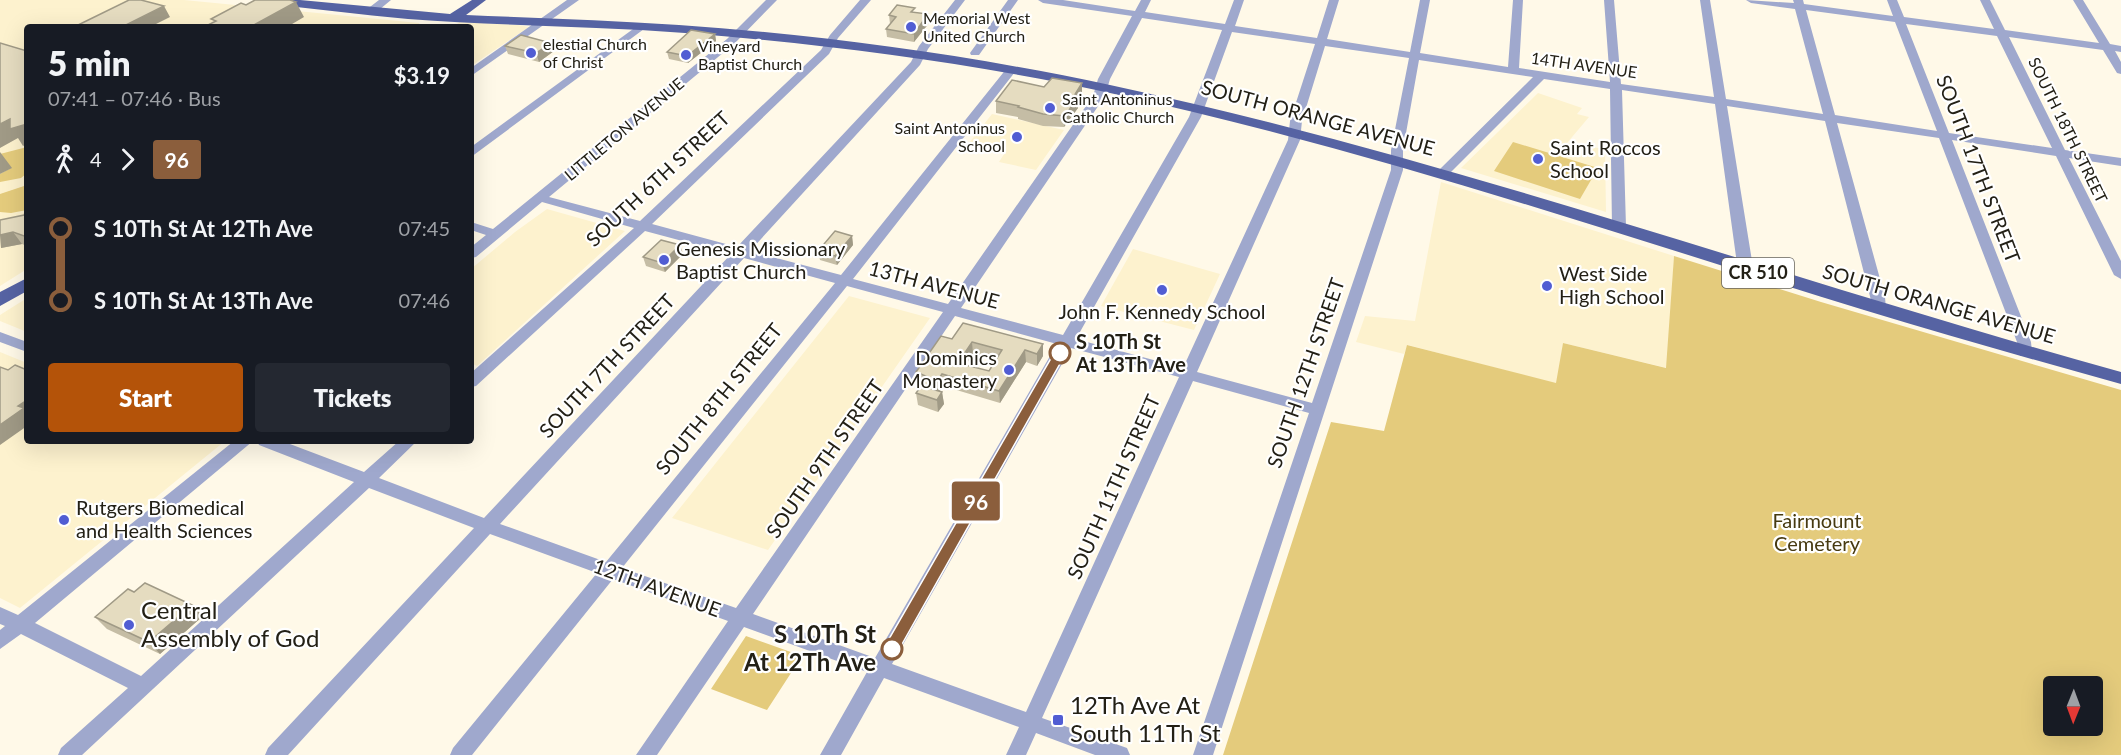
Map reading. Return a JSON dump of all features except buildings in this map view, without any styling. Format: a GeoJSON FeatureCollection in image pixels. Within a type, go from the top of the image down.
{"type":"FeatureCollection","features":[{"type":"Feature","properties":{"kind":"main road","name":"SOUTH ORANGE AVENUE"},"geometry":{"type":"LineString","coordinates":[[265,0],[292,1],[370,12],[738,34],[919,56],[1011,70],[1102,88],[1296,132],[1443,172],[1743,268],[2025,352],[2121,378]]}},
{"type":"Feature","properties":{"kind":"main road"},"geometry":{"type":"LineString","coordinates":[[441,24],[480,0]]}},
{"type":"Feature","properties":{"kind":"main road"},"geometry":{"type":"LineString","coordinates":[[0,300],[24,286]]}},
{"type":"Feature","properties":{"kind":"street"},"geometry":{"type":"LineString","coordinates":[[370,12],[386,0]]}},
{"type":"Feature","properties":{"kind":"street"},"geometry":{"type":"LineString","coordinates":[[474,71],[547,22],[574,0]]}},
{"type":"Feature","properties":{"kind":"street","name":"LITTLETON AVENUE"},"geometry":{"type":"LineString","coordinates":[[474,252],[738,34],[772,0]]}},
{"type":"Feature","properties":{"kind":"street","name":"SOUTH 6TH STREET"},"geometry":{"type":"LineString","coordinates":[[474,379],[642,227],[830,45],[866,0]]}},
{"type":"Feature","properties":{"kind":"street","name":"SOUTH 7TH STREET"},"geometry":{"type":"LineString","coordinates":[[275,755],[916,63],[960,0]]}},
{"type":"Feature","properties":{"kind":"street"},"geometry":{"type":"LineString","coordinates":[[975,53],[1013,0]]}},
{"type":"Feature","properties":{"kind":"street","name":"14TH AVENUE"},"geometry":{"type":"LineString","coordinates":[[1049,0],[2121,162]]}},
{"type":"Feature","properties":{"kind":"street","name":"SOUTH 9TH STREET"},"geometry":{"type":"LineString","coordinates":[[646,755],[1099,96],[1104,79],[1146,0]]}},
{"type":"Feature","properties":{"kind":"street"},"geometry":{"type":"LineString","coordinates":[[830,755],[1195,117],[1239,0]]}},
{"type":"Feature","properties":{"kind":"street","name":"SOUTH 11TH STREET"},"geometry":{"type":"LineString","coordinates":[[1016,755],[1290,151],[1296,132],[1296,121],[1334,0]]}},
{"type":"Feature","properties":{"kind":"street","name":"SOUTH 12TH STREET"},"geometry":{"type":"LineString","coordinates":[[1203,755],[1391,192],[1425,0]]}},
{"type":"Feature","properties":{"kind":"street"},"geometry":{"type":"LineString","coordinates":[[1513,71],[1518,0]]}},
{"type":"Feature","properties":{"kind":"street"},"geometry":{"type":"LineString","coordinates":[[1609,0],[1616,86],[1619,227]]}},
{"type":"Feature","properties":{"kind":"street"},"geometry":{"type":"LineString","coordinates":[[1705,0],[1745,261],[1743,268]]}},
{"type":"Feature","properties":{"kind":"street"},"geometry":{"type":"LineString","coordinates":[[1751,0],[1799,3],[1900,20],[2121,49]]}},
{"type":"Feature","properties":{"kind":"street","name":"SOUTH 17TH STREET"},"geometry":{"type":"LineString","coordinates":[[1892,0],[2024,342],[2025,352]]}},
{"type":"Feature","properties":{"kind":"street","name":"SOUTH 18TH STREET"},"geometry":{"type":"LineString","coordinates":[[1985,0],[2121,275]]}},
{"type":"Feature","properties":{"kind":"street"},"geometry":{"type":"LineString","coordinates":[[2078,0],[2121,71]]}},
{"type":"Feature","properties":{"kind":"street"},"geometry":{"type":"LineString","coordinates":[[1799,3],[1878,297],[1879,309]]}},
{"type":"Feature","properties":{"kind":"street"},"geometry":{"type":"LineString","coordinates":[[474,151],[640,27]]}},
{"type":"Feature","properties":{"kind":"street","name":"SOUTH 8TH STREET"},"geometry":{"type":"LineString","coordinates":[[460,755],[843,282],[1011,70]]}},
{"type":"Feature","properties":{"kind":"street"},"geometry":{"type":"LineString","coordinates":[[1443,172],[1537,81],[1540,75]]}},
{"type":"Feature","properties":{"kind":"street","name":"13TH AVENUE"},"geometry":{"type":"LineString","coordinates":[[540,198],[1318,410]]}},
{"type":"Feature","properties":{"kind":"street"},"geometry":{"type":"LineString","coordinates":[[474,227],[496,234]]}},
{"type":"Feature","properties":{"kind":"street"},"geometry":{"type":"LineString","coordinates":[[0,337],[24,346]]}},
{"type":"Feature","properties":{"kind":"street"},"geometry":{"type":"LineString","coordinates":[[0,640],[241,444]]}},
{"type":"Feature","properties":{"kind":"street","name":"12TH AVENUE"},"geometry":{"type":"LineString","coordinates":[[273,444],[487,526],[1120,755]]}},
{"type":"Feature","properties":{"kind":"street"},"geometry":{"type":"LineString","coordinates":[[68,755],[406,444]]}},
{"type":"Feature","properties":{"kind":"street"},"geometry":{"type":"LineString","coordinates":[[0,615],[143,686]]}},
{"type":"Feature","properties":{"kind":"shaded area"},"geometry":{"type":"Polygon","coordinates":[[[0,0],[184,0],[419,23],[24,24],[24,271],[0,286],[0,0]]]}},
{"type":"Feature","properties":{"kind":"shaded area"},"geometry":{"type":"Polygon","coordinates":[[[460,22],[529,27],[474,64],[474,24],[457,24],[460,22]]]}},
{"type":"Feature","properties":{"kind":"shaded area","name":"Saint Roccos School"},"geometry":{"type":"Polygon","coordinates":[[[1538,93],[1582,108],[1577,114],[1589,117],[1567,143],[1605,149],[1606,212],[1461,168],[1538,93]]]}},
{"type":"Feature","properties":{"kind":"shaded area","name":"Saint Antoninus School"},"geometry":{"type":"Polygon","coordinates":[[[992,114],[1064,130],[1036,170],[999,162],[1006,151],[969,143],[992,114]]]}},
{"type":"Feature","properties":{"kind":"shaded area","name":"West Side High School"},"geometry":{"type":"Polygon","coordinates":[[[1441,182],[1674,256],[1667,368],[1563,343],[1557,384],[1408,345],[1404,354],[1356,342],[1365,316],[1415,321],[1441,182]]]}},
{"type":"Feature","properties":{"kind":"shaded area"},"geometry":{"type":"Polygon","coordinates":[[[547,209],[625,231],[477,366],[474,364],[474,266],[547,209]]]}},
{"type":"Feature","properties":{"kind":"shaded area","name":"John F. Kennedy School"},"geometry":{"type":"Polygon","coordinates":[[[1133,249],[1220,274],[1194,330],[1101,306],[1133,249]]]}},
{"type":"Feature","properties":{"kind":"shaded area"},"geometry":{"type":"Polygon","coordinates":[[[849,296],[930,318],[768,550],[672,518],[849,296]]]}},
{"type":"Feature","properties":{"kind":"shaded area"},"geometry":{"type":"Polygon","coordinates":[[[24,300],[24,331],[0,321],[0,315],[24,300]]]}},
{"type":"Feature","properties":{"kind":"shaded area","name":"Rutgers Biomedical and Health Sciences"},"geometry":{"type":"Polygon","coordinates":[[[0,352],[24,362],[24,444],[221,444],[20,608],[0,598],[0,352]]]}},
{"type":"Feature","properties":{"kind":"green space"},"geometry":{"type":"Polygon","coordinates":[[[1513,142],[1598,168],[1580,199],[1494,171],[1513,142]]]}},
{"type":"Feature","properties":{"kind":"green space"},"geometry":{"type":"Polygon","coordinates":[[[24,148],[24,176],[0,182],[0,174],[11,168],[0,154],[24,148]]]}},
{"type":"Feature","properties":{"kind":"green space"},"geometry":{"type":"Polygon","coordinates":[[[24,186],[24,211],[0,212],[0,194],[24,186]]]}},
{"type":"Feature","properties":{"kind":"green space","name":"Fairmount Cemetery"},"geometry":{"type":"Polygon","coordinates":[[[1674,256],[1821,302],[2121,390],[2121,755],[1223,755],[1331,422],[1384,431],[1407,345],[1556,383],[1563,343],[1666,368],[1674,256]]]}},
{"type":"Feature","properties":{"kind":"green space"},"geometry":{"type":"Polygon","coordinates":[[[746,636],[802,656],[767,710],[711,689],[746,636]]]}},
{"type":"Feature","properties":{"kind":"bus line","name":"96"},"geometry":{"type":"LineString","coordinates":[[892,649],[1060,353]]}},
{"type":"Feature","properties":{"kind":"place","name":"Memorial West United Church"},"geometry":{"type":"Point","coordinates":[911,27]}},
{"type":"Feature","properties":{"kind":"place","name":"elestial Church of Christ"},"geometry":{"type":"Point","coordinates":[531,53]}},
{"type":"Feature","properties":{"kind":"place","name":"Vineyard Baptist Church"},"geometry":{"type":"Point","coordinates":[686,55]}},
{"type":"Feature","properties":{"kind":"place","name":"Saint Antoninus Catholic Church"},"geometry":{"type":"Point","coordinates":[1050,108]}},
{"type":"Feature","properties":{"kind":"place","name":"Saint Antoninus School"},"geometry":{"type":"Point","coordinates":[1017,137]}},
{"type":"Feature","properties":{"kind":"place","name":"Saint Roccos School"},"geometry":{"type":"Point","coordinates":[1538,159]}},
{"type":"Feature","properties":{"kind":"place","name":"Genesis Missionary Baptist Church"},"geometry":{"type":"Point","coordinates":[664,260]}},
{"type":"Feature","properties":{"kind":"place","name":"West Side High School"},"geometry":{"type":"Point","coordinates":[1547,286]}},
{"type":"Feature","properties":{"kind":"place","name":"John F. Kennedy School"},"geometry":{"type":"Point","coordinates":[1162,290]}},
{"type":"Feature","properties":{"kind":"place","name":"S 10Th St At 13Th Ave"},"geometry":{"type":"Point","coordinates":[1060,353]}},
{"type":"Feature","properties":{"kind":"place","name":"Dominics Monastery"},"geometry":{"type":"Point","coordinates":[1009,370]}},
{"type":"Feature","properties":{"kind":"place","name":"Rutgers Biomedical and Health Sciences"},"geometry":{"type":"Point","coordinates":[64,520]}},
{"type":"Feature","properties":{"kind":"place","name":"Central Assembly of God"},"geometry":{"type":"Point","coordinates":[129,625]}},
{"type":"Feature","properties":{"kind":"place","name":"S 10Th St At 12Th Ave"},"geometry":{"type":"Point","coordinates":[892,649]}},
{"type":"Feature","properties":{"kind":"place","name":"12Th Ave At South 11Th St"},"geometry":{"type":"Point","coordinates":[1058,720]}}]}
